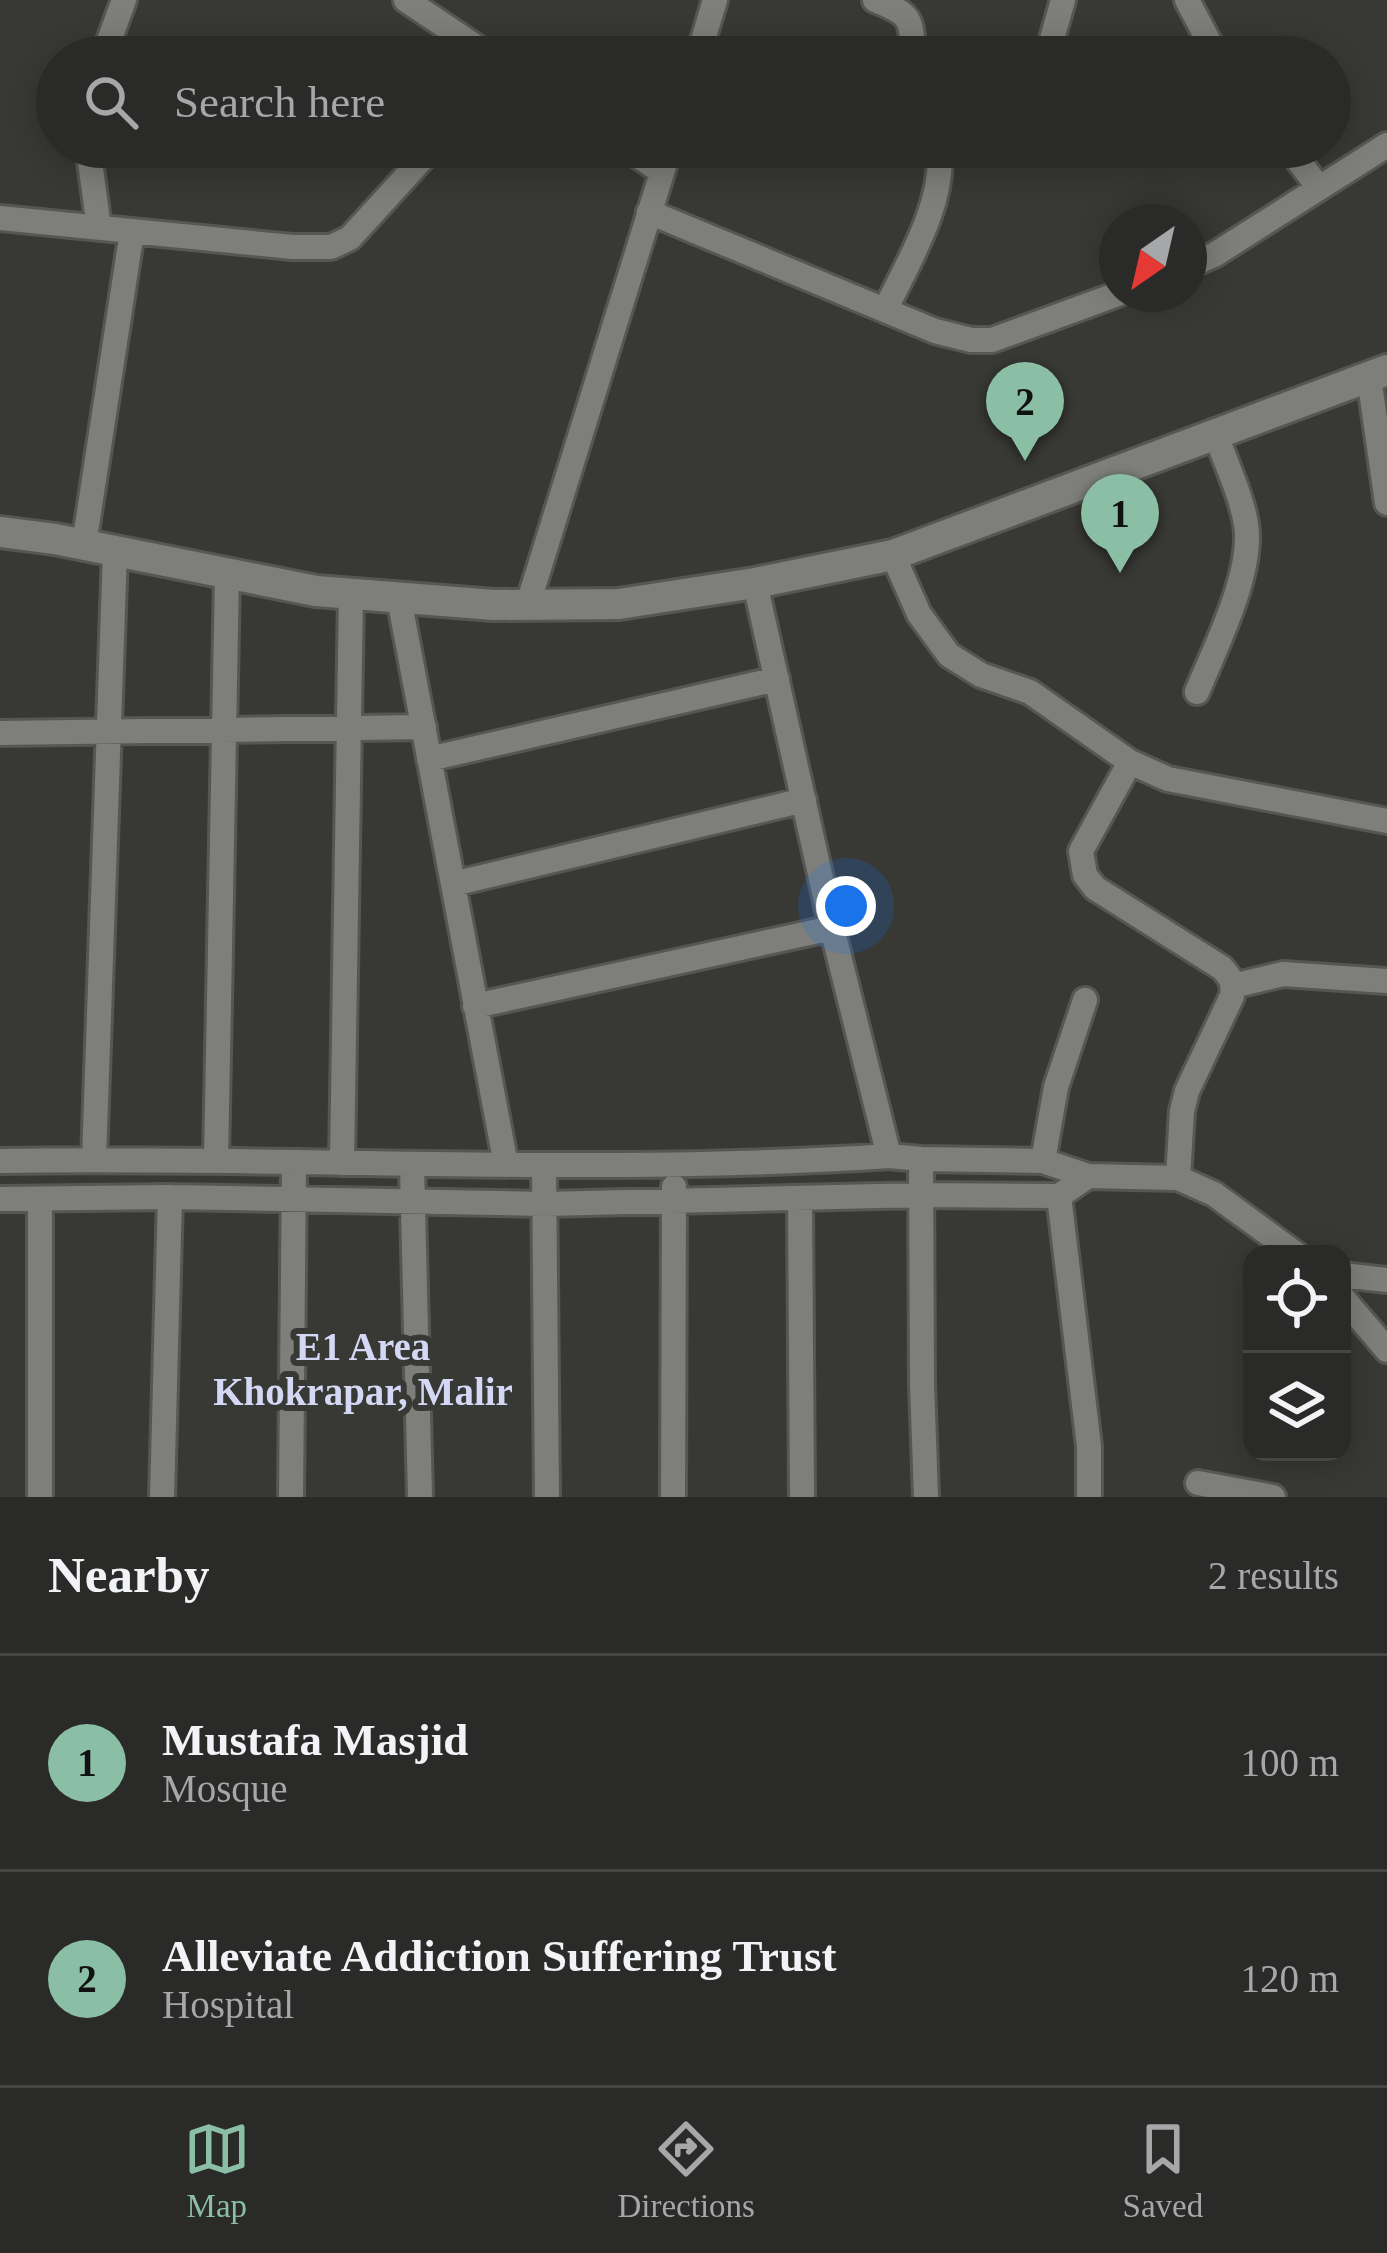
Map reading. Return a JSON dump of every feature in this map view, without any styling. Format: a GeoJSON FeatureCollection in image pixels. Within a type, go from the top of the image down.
{"type":"FeatureCollection","features":[{"type":"Feature","properties":{"kind":"street"},"geometry":{"type":"LineString","coordinates":[[111,36],[124,0]]}},
{"type":"Feature","properties":{"kind":"street"},"geometry":{"type":"LineString","coordinates":[[406,0],[460,36]]}},
{"type":"Feature","properties":{"kind":"street"},"geometry":{"type":"LineString","coordinates":[[705,36],[716,0]]}},
{"type":"Feature","properties":{"kind":"street"},"geometry":{"type":"LineString","coordinates":[[875,0],[907,15],[913,36]]}},
{"type":"Feature","properties":{"kind":"street"},"geometry":{"type":"LineString","coordinates":[[1053,36],[1063,0]]}},
{"type":"Feature","properties":{"kind":"street"},"geometry":{"type":"LineString","coordinates":[[1186,0],[1205,36]]}},
{"type":"Feature","properties":{"kind":"street"},"geometry":{"type":"LineString","coordinates":[[1351,168],[1387,145]]}},
{"type":"Feature","properties":{"kind":"street"},"geometry":{"type":"LineString","coordinates":[[91,168],[99,228]]}},
{"type":"Feature","properties":{"kind":"street"},"geometry":{"type":"LineString","coordinates":[[0,218],[331,247],[350,238],[414,168]]}},
{"type":"Feature","properties":{"kind":"street"},"geometry":{"type":"LineString","coordinates":[[528,604],[663,168]]}},
{"type":"Feature","properties":{"kind":"street"},"geometry":{"type":"LineString","coordinates":[[885,310],[921,236],[940,168]]}},
{"type":"Feature","properties":{"kind":"street"},"geometry":{"type":"LineString","coordinates":[[1304,168],[1319,188]]}},
{"type":"Feature","properties":{"kind":"street"},"geometry":{"type":"LineString","coordinates":[[1207,258],[1351,168]]}},
{"type":"Feature","properties":{"kind":"street"},"geometry":{"type":"LineString","coordinates":[[650,212],[935,331],[971,340],[992,340],[1099,301]]}},
{"type":"Feature","properties":{"kind":"street"},"geometry":{"type":"LineString","coordinates":[[94,1160],[108,733],[99,548],[132,231]]}},
{"type":"Feature","properties":{"kind":"street"},"geometry":{"type":"LineString","coordinates":[[0,532],[316,591],[494,605],[619,604],[893,555],[1378,374],[1387,502]]}},
{"type":"Feature","properties":{"kind":"street"},"geometry":{"type":"LineString","coordinates":[[1197,692],[1222,632],[1247,547],[1239,499],[1216,435]]}},
{"type":"Feature","properties":{"kind":"street"},"geometry":{"type":"LineString","coordinates":[[893,555],[919,614],[950,655],[981,675],[1030,692],[1130,762],[1168,778],[1387,821]]}},
{"type":"Feature","properties":{"kind":"street"},"geometry":{"type":"LineString","coordinates":[[216,1161],[227,574]]}},
{"type":"Feature","properties":{"kind":"street"},"geometry":{"type":"LineString","coordinates":[[755,583],[889,1156]]}},
{"type":"Feature","properties":{"kind":"street"},"geometry":{"type":"LineString","coordinates":[[342,1163],[350,594]]}},
{"type":"Feature","properties":{"kind":"street"},"geometry":{"type":"LineString","coordinates":[[399,598],[506,1165]]}},
{"type":"Feature","properties":{"kind":"street"},"geometry":{"type":"LineString","coordinates":[[429,759],[777,679]]}},
{"type":"Feature","properties":{"kind":"street"},"geometry":{"type":"LineString","coordinates":[[0,733],[424,727]]}},
{"type":"Feature","properties":{"kind":"street"},"geometry":{"type":"LineString","coordinates":[[1130,762],[1081,851],[1085,875],[1095,888],[1222,968],[1233,986],[1187,1091],[1178,1178]]}},
{"type":"Feature","properties":{"kind":"street"},"geometry":{"type":"LineString","coordinates":[[453,884],[804,800]]}},
{"type":"Feature","properties":{"kind":"street"},"geometry":{"type":"LineString","coordinates":[[475,1006],[832,928]]}},
{"type":"Feature","properties":{"kind":"street"},"geometry":{"type":"LineString","coordinates":[[1233,986],[1283,974],[1387,981]]}},
{"type":"Feature","properties":{"kind":"street"},"geometry":{"type":"LineString","coordinates":[[1043,1161],[1056,1087],[1085,1000]]}},
{"type":"Feature","properties":{"kind":"street"},"geometry":{"type":"LineString","coordinates":[[0,1161],[544,1166],[675,1166],[889,1156],[1043,1161],[1088,1176],[1178,1178],[1214,1194],[1284,1245]]}},
{"type":"Feature","properties":{"kind":"street"},"geometry":{"type":"LineString","coordinates":[[921,1160],[926,1497]]}},
{"type":"Feature","properties":{"kind":"street"},"geometry":{"type":"LineString","coordinates":[[291,1497],[294,1162]]}},
{"type":"Feature","properties":{"kind":"street"},"geometry":{"type":"LineString","coordinates":[[412,1165],[420,1497]]}},
{"type":"Feature","properties":{"kind":"street"},"geometry":{"type":"LineString","coordinates":[[544,1166],[547,1497]]}},
{"type":"Feature","properties":{"kind":"street"},"geometry":{"type":"LineString","coordinates":[[673,1497],[675,1166]]}},
{"type":"Feature","properties":{"kind":"street"},"geometry":{"type":"LineString","coordinates":[[0,1199],[544,1204],[1060,1196],[1088,1176]]}},
{"type":"Feature","properties":{"kind":"street"},"geometry":{"type":"LineString","coordinates":[[1060,1196],[1089,1446],[1089,1497]]}},
{"type":"Feature","properties":{"kind":"street"},"geometry":{"type":"LineString","coordinates":[[162,1497],[170,1197]]}},
{"type":"Feature","properties":{"kind":"street"},"geometry":{"type":"LineString","coordinates":[[800,1198],[802,1497]]}},
{"type":"Feature","properties":{"kind":"street"},"geometry":{"type":"LineString","coordinates":[[40,1200],[40,1497]]}},
{"type":"Feature","properties":{"kind":"street"},"geometry":{"type":"LineString","coordinates":[[1351,1276],[1387,1280]]}},
{"type":"Feature","properties":{"kind":"street"},"geometry":{"type":"LineString","coordinates":[[1351,1307],[1387,1349]]}},
{"type":"Feature","properties":{"kind":"street"},"geometry":{"type":"LineString","coordinates":[[1198,1483],[1273,1497]]}},
{"type":"Feature","properties":{"kind":"place","name":"Alleviate Addiction Suffering Trust"},"geometry":{"type":"Point","coordinates":[1025,461]}},
{"type":"Feature","properties":{"kind":"place","name":"Mustafa Masjid"},"geometry":{"type":"Point","coordinates":[1120,573]}},
{"type":"Feature","properties":{"kind":"district","name":"E1 Area Khokrapar, Malir"},"geometry":{"type":"Point","coordinates":[363,1368]}}]}
